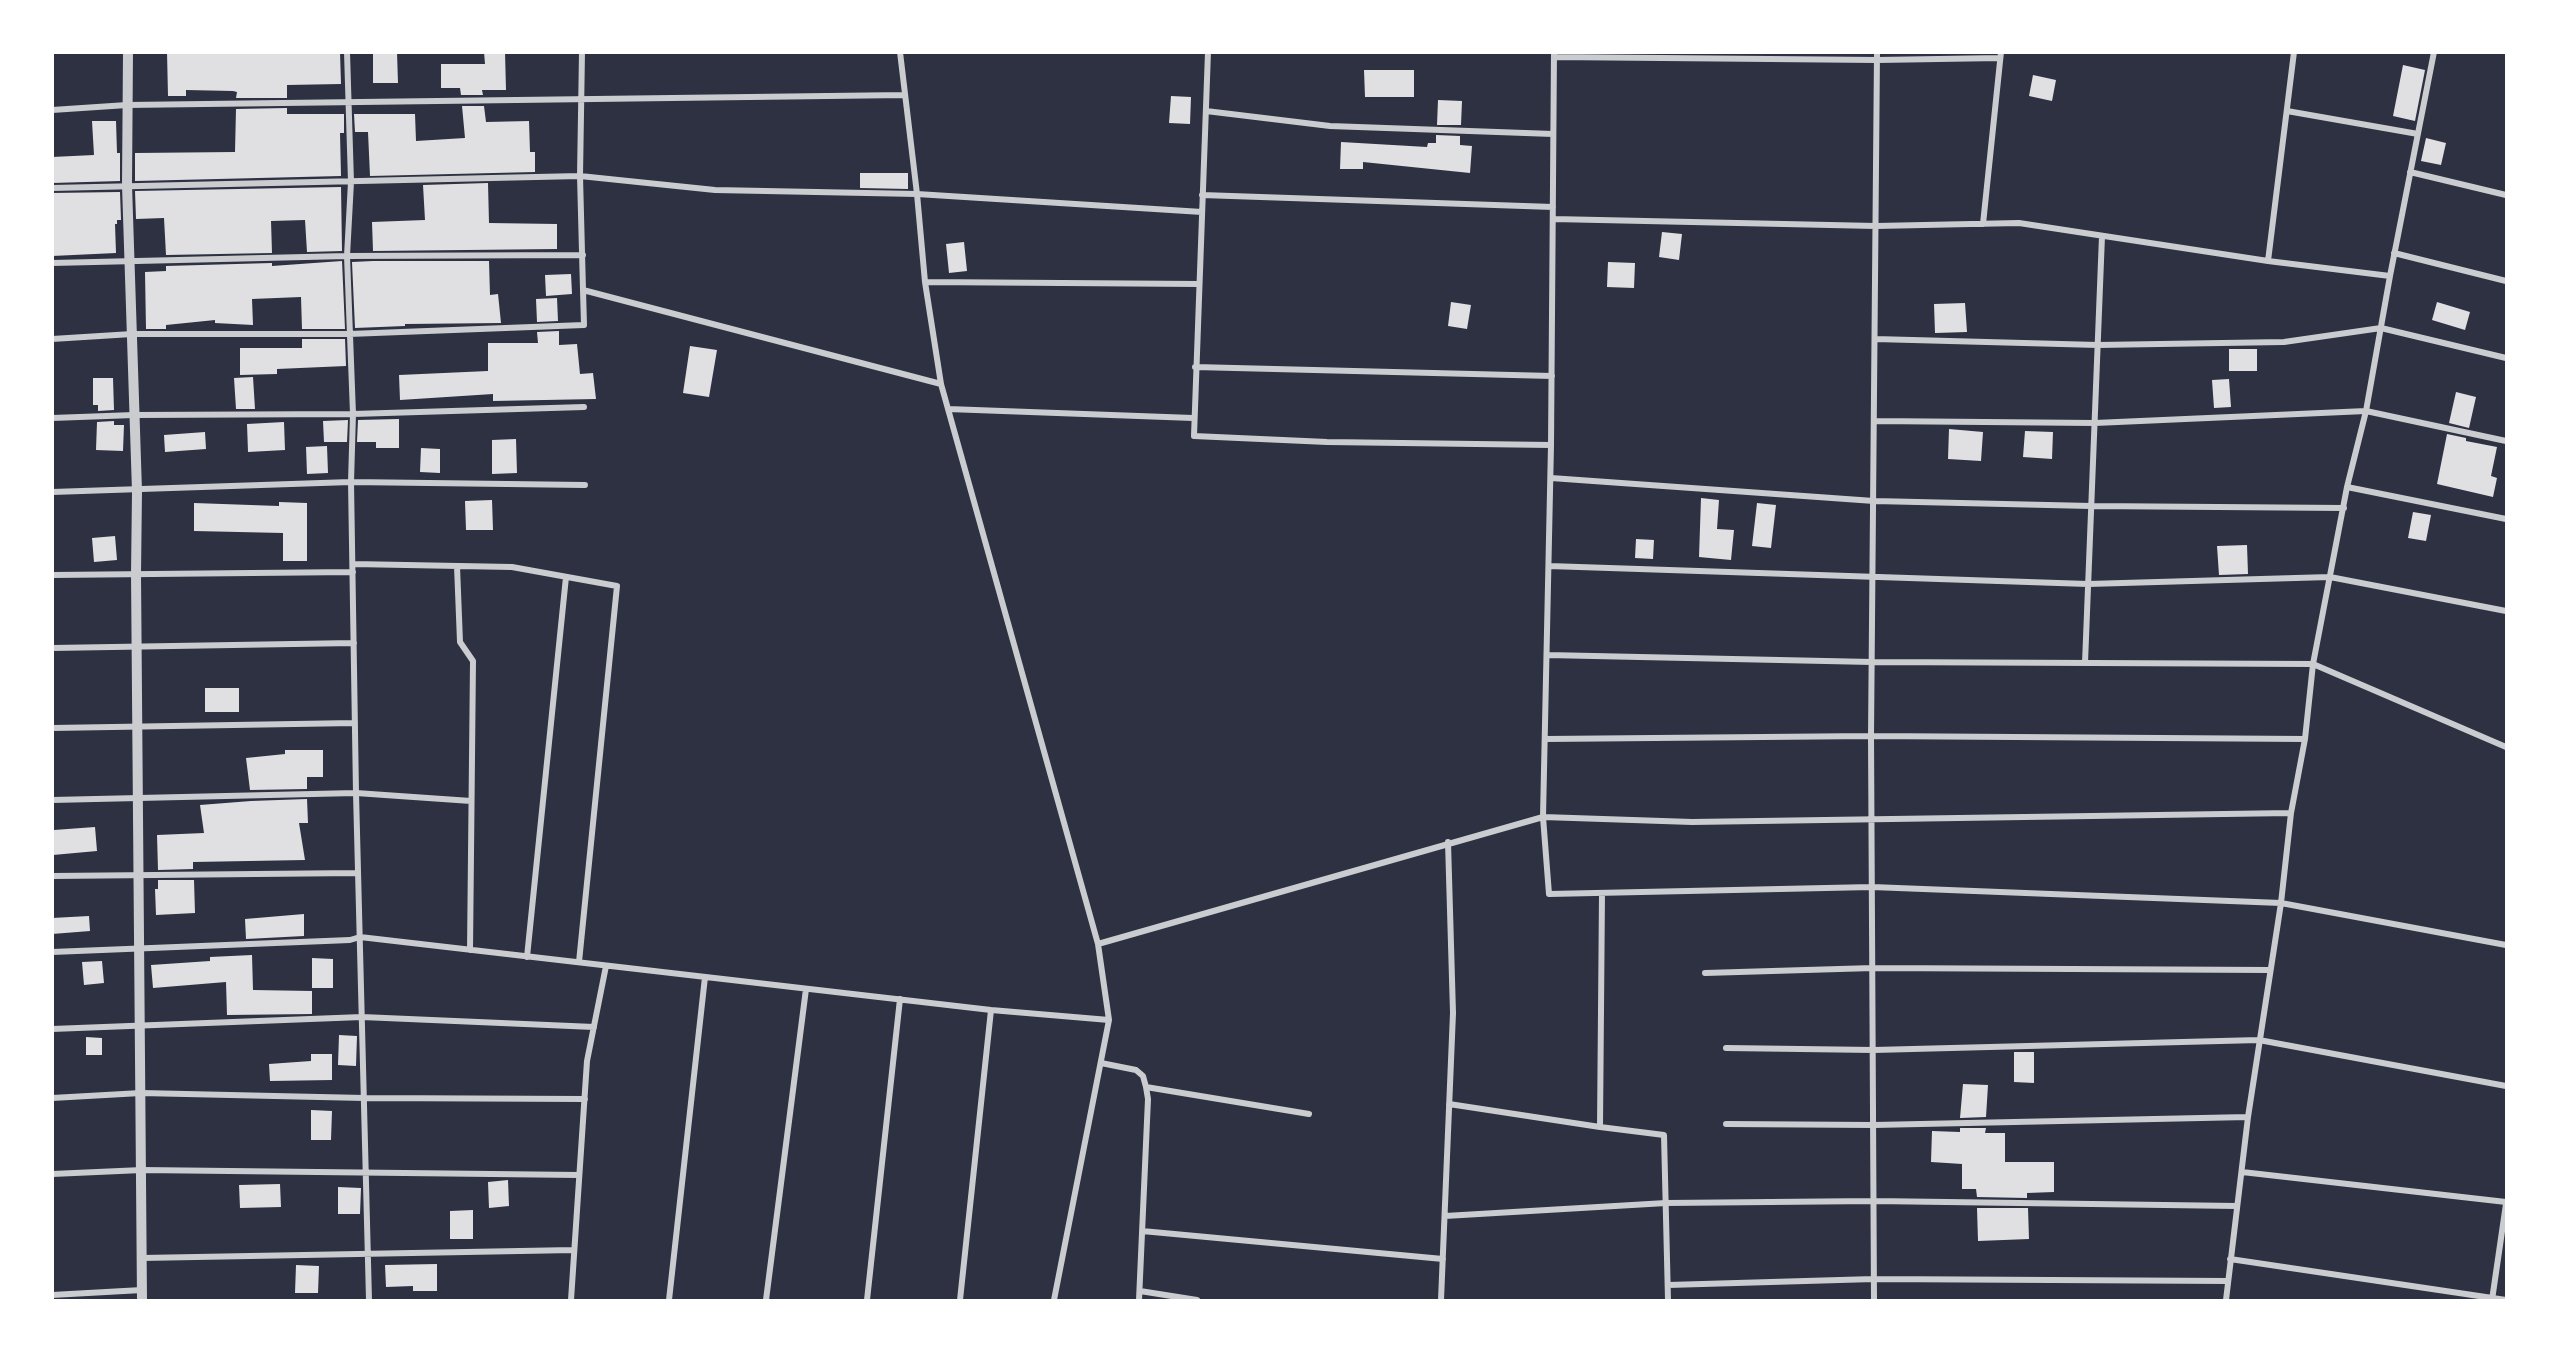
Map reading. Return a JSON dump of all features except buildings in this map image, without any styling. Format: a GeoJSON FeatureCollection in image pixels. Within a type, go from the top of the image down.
{"type":"FeatureCollection","features":[{"type":"Feature","properties":{"kind":"street"},"geometry":{"type":"LineString","coordinates":[[52,1295],[142,1295],[136,646],[137,490],[127,184],[128,52]]}},
{"type":"Feature","properties":{"kind":"street"},"geometry":{"type":"LineString","coordinates":[[347,52],[351,182],[347,256],[353,414],[352,568],[369,1300]]}},
{"type":"Feature","properties":{"kind":"street"},"geometry":{"type":"LineString","coordinates":[[52,339],[132,334],[349,334],[584,326],[580,176],[582,52]]}},
{"type":"Feature","properties":{"kind":"street"},"geometry":{"type":"LineString","coordinates":[[900,52],[918,194],[925,282],[941,384],[1098,944],[1109,1020],[1054,1300]]}},
{"type":"Feature","properties":{"kind":"street"},"geometry":{"type":"LineString","coordinates":[[1208,52],[1194,435],[1327,442],[1551,445]]}},
{"type":"Feature","properties":{"kind":"street"},"geometry":{"type":"LineString","coordinates":[[1874,1300],[1871,736],[1877,52]]}},
{"type":"Feature","properties":{"kind":"street"},"geometry":{"type":"LineString","coordinates":[[2268,261],[2294,52]]}},
{"type":"Feature","properties":{"kind":"street"},"geometry":{"type":"LineString","coordinates":[[2226,1300],[2248,1117],[2281,903],[2291,813],[2305,740],[2313,664],[2348,487],[2366,411],[2434,52]]}},
{"type":"Feature","properties":{"kind":"street"},"geometry":{"type":"LineString","coordinates":[[1983,224],[2000,55],[1877,60],[1554,55],[1551,478],[1543,817],[1550,894],[1872,887],[2281,903],[2506,945]]}},
{"type":"Feature","properties":{"kind":"street"},"geometry":{"type":"LineString","coordinates":[[52,110],[127,105],[583,101],[905,95]]}},
{"type":"Feature","properties":{"kind":"street"},"geometry":{"type":"LineString","coordinates":[[1206,111],[1330,126],[1553,134]]}},
{"type":"Feature","properties":{"kind":"street"},"geometry":{"type":"LineString","coordinates":[[2287,111],[2418,134]]}},
{"type":"Feature","properties":{"kind":"street"},"geometry":{"type":"LineString","coordinates":[[2410,172],[2506,195]]}},
{"type":"Feature","properties":{"kind":"street"},"geometry":{"type":"LineString","coordinates":[[52,188],[127,184],[351,182],[580,176],[716,190],[918,194],[1202,212]]}},
{"type":"Feature","properties":{"kind":"street"},"geometry":{"type":"LineString","coordinates":[[1202,195],[1553,207]]}},
{"type":"Feature","properties":{"kind":"street"},"geometry":{"type":"LineString","coordinates":[[1553,219],[1876,226],[2019,223],[2268,261],[2390,276]]}},
{"type":"Feature","properties":{"kind":"street"},"geometry":{"type":"LineString","coordinates":[[2085,663],[2102,236]]}},
{"type":"Feature","properties":{"kind":"street"},"geometry":{"type":"LineString","coordinates":[[2394,254],[2506,281]]}},
{"type":"Feature","properties":{"kind":"street"},"geometry":{"type":"LineString","coordinates":[[52,263],[347,256],[583,255]]}},
{"type":"Feature","properties":{"kind":"street"},"geometry":{"type":"LineString","coordinates":[[925,282],[1199,284]]}},
{"type":"Feature","properties":{"kind":"street"},"geometry":{"type":"LineString","coordinates":[[584,290],[941,384]]}},
{"type":"Feature","properties":{"kind":"street"},"geometry":{"type":"LineString","coordinates":[[1875,339],[2098,345],[2284,342],[2381,328],[2506,358]]}},
{"type":"Feature","properties":{"kind":"street"},"geometry":{"type":"LineString","coordinates":[[1195,368],[1552,376]]}},
{"type":"Feature","properties":{"kind":"street"},"geometry":{"type":"LineString","coordinates":[[52,418],[134,415],[353,414],[584,407]]}},
{"type":"Feature","properties":{"kind":"street"},"geometry":{"type":"LineString","coordinates":[[948,410],[1193,418]]}},
{"type":"Feature","properties":{"kind":"street"},"geometry":{"type":"LineString","coordinates":[[1874,421],[2096,423],[2366,411],[2506,441]]}},
{"type":"Feature","properties":{"kind":"street"},"geometry":{"type":"LineString","coordinates":[[1551,478],[1874,501],[2344,508]]}},
{"type":"Feature","properties":{"kind":"street"},"geometry":{"type":"LineString","coordinates":[[52,492],[351,482],[585,485]]}},
{"type":"Feature","properties":{"kind":"street"},"geometry":{"type":"LineString","coordinates":[[2348,487],[2506,519]]}},
{"type":"Feature","properties":{"kind":"street"},"geometry":{"type":"LineString","coordinates":[[457,566],[460,642],[473,661],[470,950]]}},
{"type":"Feature","properties":{"kind":"street"},"geometry":{"type":"LineString","coordinates":[[52,575],[457,566],[512,567],[617,586],[579,962]]}},
{"type":"Feature","properties":{"kind":"street"},"geometry":{"type":"LineString","coordinates":[[1549,566],[2088,584],[2330,577],[2506,611]]}},
{"type":"Feature","properties":{"kind":"street"},"geometry":{"type":"LineString","coordinates":[[527,957],[566,577]]}},
{"type":"Feature","properties":{"kind":"street"},"geometry":{"type":"LineString","coordinates":[[52,648],[354,644]]}},
{"type":"Feature","properties":{"kind":"street"},"geometry":{"type":"LineString","coordinates":[[1547,655],[1872,662],[2313,664],[2506,747]]}},
{"type":"Feature","properties":{"kind":"street"},"geometry":{"type":"LineString","coordinates":[[52,728],[355,723]]}},
{"type":"Feature","properties":{"kind":"street"},"geometry":{"type":"LineString","coordinates":[[1545,739],[1871,736],[2305,740]]}},
{"type":"Feature","properties":{"kind":"street"},"geometry":{"type":"LineString","coordinates":[[52,800],[356,794],[471,801]]}},
{"type":"Feature","properties":{"kind":"street"},"geometry":{"type":"LineString","coordinates":[[1098,944],[1448,842],[1543,817],[1692,822],[2291,813]]}},
{"type":"Feature","properties":{"kind":"street"},"geometry":{"type":"LineString","coordinates":[[1441,1300],[1453,1013],[1448,842]]}},
{"type":"Feature","properties":{"kind":"street"},"geometry":{"type":"LineString","coordinates":[[52,876],[358,873]]}},
{"type":"Feature","properties":{"kind":"street"},"geometry":{"type":"LineString","coordinates":[[1600,1127],[1602,893]]}},
{"type":"Feature","properties":{"kind":"street"},"geometry":{"type":"LineString","coordinates":[[52,952],[350,940],[360,937],[991,1010],[1109,1020]]}},
{"type":"Feature","properties":{"kind":"street"},"geometry":{"type":"LineString","coordinates":[[571,1300],[587,1061],[606,966]]}},
{"type":"Feature","properties":{"kind":"street"},"geometry":{"type":"LineString","coordinates":[[1705,973],[1873,968],[2270,970]]}},
{"type":"Feature","properties":{"kind":"street"},"geometry":{"type":"LineString","coordinates":[[669,1300],[705,977]]}},
{"type":"Feature","properties":{"kind":"street"},"geometry":{"type":"LineString","coordinates":[[766,1300],[806,989]]}},
{"type":"Feature","properties":{"kind":"street"},"geometry":{"type":"LineString","coordinates":[[867,1300],[900,999]]}},
{"type":"Feature","properties":{"kind":"street"},"geometry":{"type":"LineString","coordinates":[[960,1300],[991,1010]]}},
{"type":"Feature","properties":{"kind":"street"},"geometry":{"type":"LineString","coordinates":[[52,1029],[362,1017],[594,1027]]}},
{"type":"Feature","properties":{"kind":"street"},"geometry":{"type":"LineString","coordinates":[[1726,1048],[1874,1050],[2259,1040],[2506,1086]]}},
{"type":"Feature","properties":{"kind":"street"},"geometry":{"type":"LineString","coordinates":[[1101,1063],[1136,1070],[1143,1077],[1148,1099],[1139,1300]]}},
{"type":"Feature","properties":{"kind":"street"},"geometry":{"type":"LineString","coordinates":[[1146,1087],[1309,1114]]}},
{"type":"Feature","properties":{"kind":"street"},"geometry":{"type":"LineString","coordinates":[[52,1098],[141,1092],[364,1098],[585,1099]]}},
{"type":"Feature","properties":{"kind":"street"},"geometry":{"type":"LineString","coordinates":[[1449,1104],[1664,1135],[1668,1300]]}},
{"type":"Feature","properties":{"kind":"street"},"geometry":{"type":"LineString","coordinates":[[1726,1124],[1874,1125],[2248,1117]]}},
{"type":"Feature","properties":{"kind":"street"},"geometry":{"type":"LineString","coordinates":[[52,1174],[142,1170],[579,1175]]}},
{"type":"Feature","properties":{"kind":"street"},"geometry":{"type":"LineString","coordinates":[[2242,1172],[2506,1203],[2492,1299]]}},
{"type":"Feature","properties":{"kind":"street"},"geometry":{"type":"LineString","coordinates":[[1445,1216],[1666,1203],[1874,1201],[2237,1206]]}},
{"type":"Feature","properties":{"kind":"street"},"geometry":{"type":"LineString","coordinates":[[1142,1231],[1443,1259]]}},
{"type":"Feature","properties":{"kind":"street"},"geometry":{"type":"LineString","coordinates":[[142,1258],[574,1250]]}},
{"type":"Feature","properties":{"kind":"street"},"geometry":{"type":"LineString","coordinates":[[2230,1259],[2506,1300]]}},
{"type":"Feature","properties":{"kind":"street"},"geometry":{"type":"LineString","coordinates":[[1668,1285],[1874,1279],[2228,1281]]}},
{"type":"Feature","properties":{"kind":"street"},"geometry":{"type":"LineString","coordinates":[[1140,1291],[1197,1300]]}}]}
